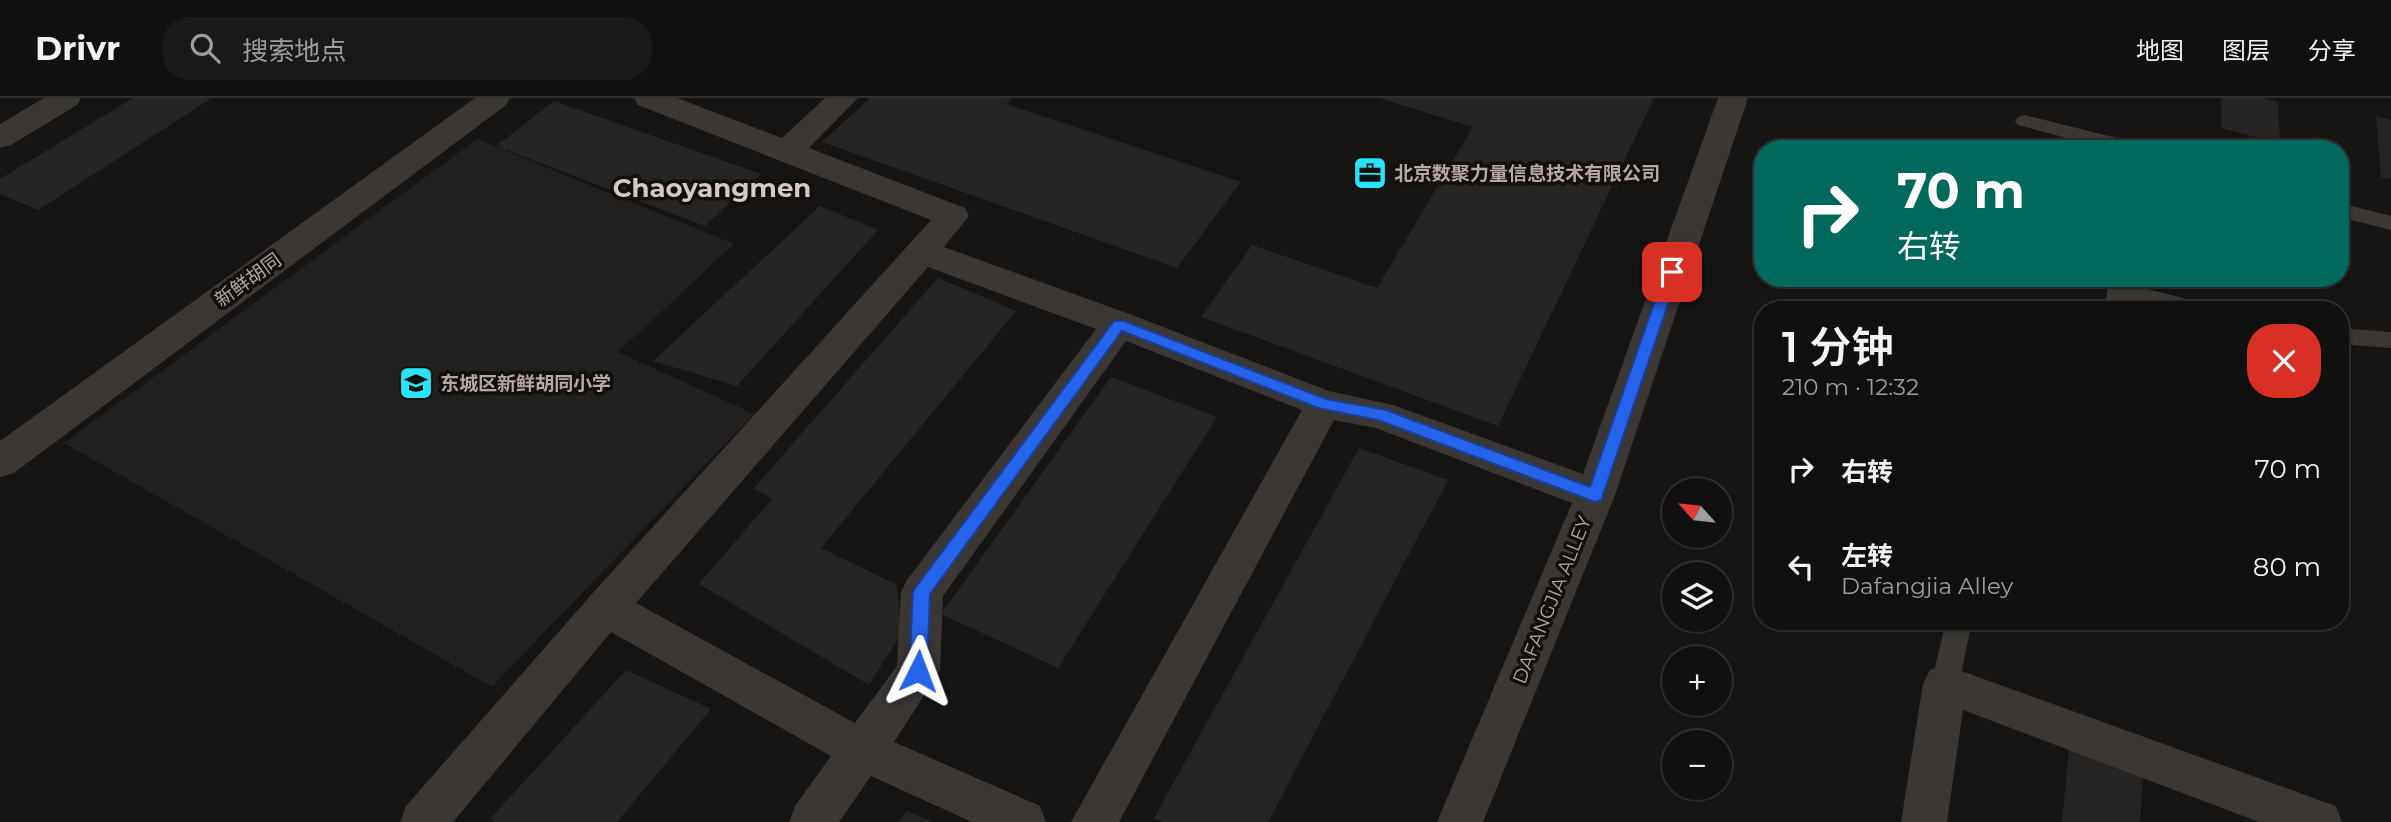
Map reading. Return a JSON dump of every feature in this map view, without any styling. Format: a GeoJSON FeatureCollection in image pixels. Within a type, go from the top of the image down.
{"type":"FeatureCollection","features":[{"type":"Feature","properties":{"kind":"street"},"geometry":{"type":"LineString","coordinates":[[9,124],[65,98]]}},
{"type":"Feature","properties":{"kind":"street","name":"新鲜胡同"},"geometry":{"type":"LineString","coordinates":[[0,461],[495,98]]}},
{"type":"Feature","properties":{"kind":"street"},"geometry":{"type":"LineString","coordinates":[[424,822],[606,608],[953,216],[649,98]]}},
{"type":"Feature","properties":{"kind":"street"},"geometry":{"type":"LineString","coordinates":[[787,150],[843,98]]}},
{"type":"Feature","properties":{"kind":"street","name":"DAFANGJIA ALLEY"},"geometry":{"type":"LineString","coordinates":[[1460,822],[1595,495],[1733,98]]}},
{"type":"Feature","properties":{"kind":"street"},"geometry":{"type":"LineString","coordinates":[[922,252],[1119,324],[1324,404],[1380,415],[1595,495]]}},
{"type":"Feature","properties":{"kind":"street"},"geometry":{"type":"LineString","coordinates":[[812,822],[918,671],[922,592],[1119,324]]}},
{"type":"Feature","properties":{"kind":"street"},"geometry":{"type":"LineString","coordinates":[[1094,822],[1324,404]]}},
{"type":"Feature","properties":{"kind":"street"},"geometry":{"type":"LineString","coordinates":[[606,608],[863,751],[1023,822]]}},
{"type":"Feature","properties":{"kind":"street"},"geometry":{"type":"LineString","coordinates":[[1924,822],[1945,684],[2319,822]]}},
{"type":"Feature","properties":{"kind":"lane"},"geometry":{"type":"LineString","coordinates":[[2025,121],[2099,140]]}},
{"type":"Feature","properties":{"kind":"lane"},"geometry":{"type":"LineString","coordinates":[[2349,212],[2391,223]]}},
{"type":"Feature","properties":{"kind":"lane"},"geometry":{"type":"LineString","coordinates":[[2116,301],[2118,289],[2163,301]]}},
{"type":"Feature","properties":{"kind":"lane"},"geometry":{"type":"LineString","coordinates":[[2349,338],[2391,340]]}},
{"type":"Feature","properties":{"kind":"lane"},"geometry":{"type":"LineString","coordinates":[[1945,684],[1957,630]]}},
{"type":"Feature","properties":{"kind":"shaded area","name":"东城区新鲜胡同小学"},"geometry":{"type":"Polygon","coordinates":[[[477,139],[734,244],[618,352],[754,414],[492,687],[64,443],[477,139]]]}},
{"type":"Feature","properties":{"kind":"building"},"geometry":{"type":"Polygon","coordinates":[[[133,98],[212,98],[38,210],[0,194],[0,179],[133,98]]]}},
{"type":"Feature","properties":{"kind":"building"},"geometry":{"type":"Polygon","coordinates":[[[870,98],[1012,98],[1006,104],[1241,182],[1177,268],[822,142],[870,98]]]}},
{"type":"Feature","properties":{"kind":"building"},"geometry":{"type":"Polygon","coordinates":[[[1379,98],[1654,98],[1498,426],[1201,317],[1252,245],[1377,288],[1473,127],[1379,98]]]}},
{"type":"Feature","properties":{"kind":"building"},"geometry":{"type":"Polygon","coordinates":[[[2221,98],[2264,98],[2278,102],[2280,140],[2268,140],[2221,128],[2221,98]]]}},
{"type":"Feature","properties":{"kind":"building"},"geometry":{"type":"Polygon","coordinates":[[[554,101],[761,174],[705,226],[496,146],[554,101]]]}},
{"type":"Feature","properties":{"kind":"building"},"geometry":{"type":"Polygon","coordinates":[[[2376,116],[2391,120],[2391,179],[2381,177],[2376,116]]]}},
{"type":"Feature","properties":{"kind":"building"},"geometry":{"type":"Polygon","coordinates":[[[820,206],[878,230],[737,386],[653,361],[820,206]]]}},
{"type":"Feature","properties":{"kind":"building"},"geometry":{"type":"Polygon","coordinates":[[[938,278],[1016,311],[821,548],[897,585],[901,634],[869,685],[699,584],[772,499],[754,488],[938,278]]]}},
{"type":"Feature","properties":{"kind":"building"},"geometry":{"type":"Polygon","coordinates":[[[1111,377],[1217,417],[1058,668],[941,614],[1111,377]]]}},
{"type":"Feature","properties":{"kind":"building"},"geometry":{"type":"Polygon","coordinates":[[[1359,448],[1448,480],[1268,822],[1163,822],[1154,818],[1359,448]]]}},
{"type":"Feature","properties":{"kind":"building"},"geometry":{"type":"Polygon","coordinates":[[[626,670],[711,709],[617,822],[495,822],[490,819],[626,670]]]}},
{"type":"Feature","properties":{"kind":"building"},"geometry":{"type":"Polygon","coordinates":[[[2071,729],[2144,757],[2140,822],[2062,822],[2071,729]]]}},
{"type":"Feature","properties":{"kind":"building"},"geometry":{"type":"Polygon","coordinates":[[[907,811],[932,822],[898,822],[907,811]]]}},
{"type":"Feature","properties":{"kind":"place","name":"北京数聚力量信息技术有限公司"},"geometry":{"type":"Point","coordinates":[1370,173]}},
{"type":"Feature","properties":{"kind":"place","name":"东城区新鲜胡同小学"},"geometry":{"type":"Point","coordinates":[416,383]}},
{"type":"Feature","properties":{"kind":"district","name":"Chaoyangmen"},"geometry":{"type":"Point","coordinates":[712,188]}},
{"type":"Feature","properties":{"kind":"route"},"geometry":{"type":"LineString","coordinates":[[918,671],[922,592],[1119,324],[1324,404],[1380,415],[1595,495],[1672,272]]}}]}
